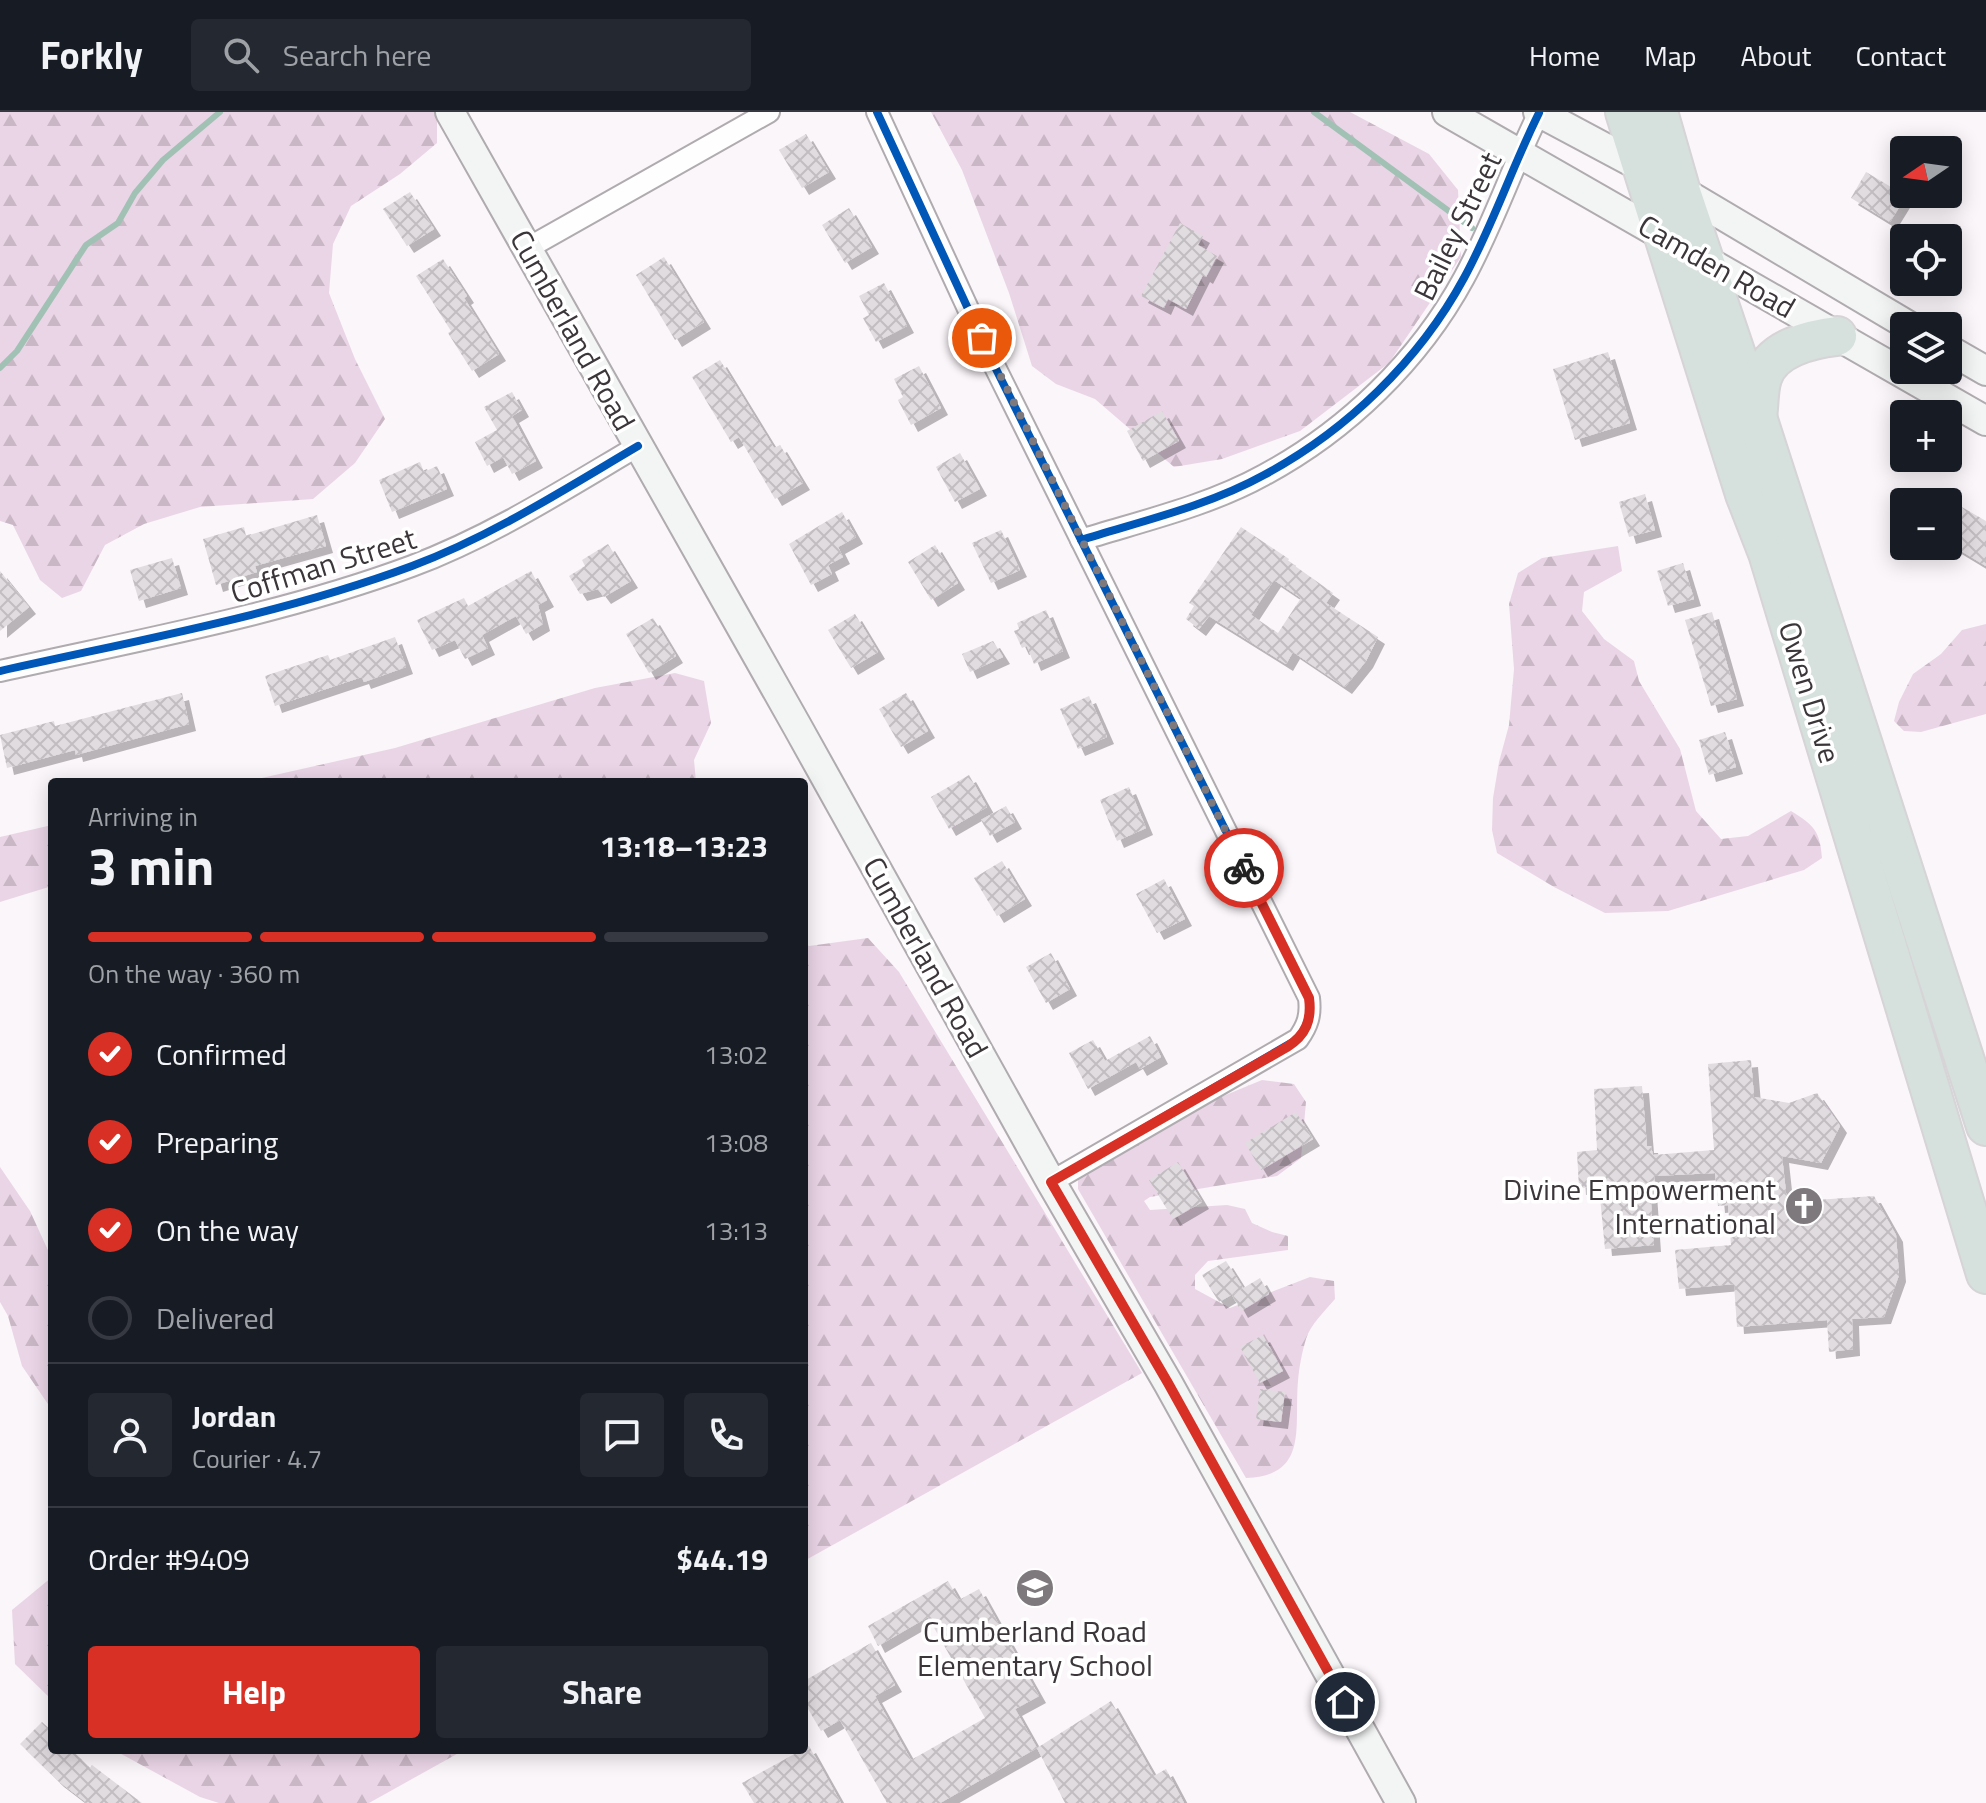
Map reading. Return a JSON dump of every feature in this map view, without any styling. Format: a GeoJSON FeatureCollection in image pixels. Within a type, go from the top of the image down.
{"type":"FeatureCollection","features":[{"type":"Feature","properties":{"kind":"highway","name":"Owen Drive"},"geometry":{"type":"LineString","coordinates":[[1625,112],[1745,494],[1768,553],[1985,1266]]}},
{"type":"Feature","properties":{"kind":"highway","name":"Owen Drive"},"geometry":{"type":"LineString","coordinates":[[1658,112],[1681,192],[1757,417],[1986,1126]]}},
{"type":"Feature","properties":{"kind":"highway"},"geometry":{"type":"LineString","coordinates":[[1757,417],[1762,375],[1780,354],[1809,339],[1837,336]]}},
{"type":"Feature","properties":{"kind":"highway"},"geometry":{"type":"LineString","coordinates":[[1907,1012],[1926,1022],[1986,1207]]}},
{"type":"Feature","properties":{"kind":"main road","name":"Cumberland Road"},"geometry":{"type":"LineString","coordinates":[[450,112],[1051,1182],[1168,1383],[1401,1803]]}},
{"type":"Feature","properties":{"kind":"main road","name":"Camden Road"},"geometry":{"type":"LineString","coordinates":[[1447,112],[1986,421]]}},
{"type":"Feature","properties":{"kind":"main road","name":"Camden Road"},"geometry":{"type":"LineString","coordinates":[[1539,112],[1643,168],[1890,315]]}},
{"type":"Feature","properties":{"kind":"main road"},"geometry":{"type":"LineString","coordinates":[[1962,357],[1986,371]]}},
{"type":"Feature","properties":{"kind":"street"},"geometry":{"type":"LineString","coordinates":[[528,248],[769,112]]}},
{"type":"Feature","properties":{"kind":"street"},"geometry":{"type":"LineString","coordinates":[[877,112],[995,367],[1309,998],[1311,1011],[1308,1024],[1298,1039],[1287,1047],[1051,1182]]}},
{"type":"Feature","properties":{"kind":"street","name":"Bailey Street"},"geometry":{"type":"LineString","coordinates":[[1081,540],[1199,502],[1263,476],[1318,441],[1367,402],[1407,360],[1440,317],[1464,278],[1539,112]]}},
{"type":"Feature","properties":{"kind":"street","name":"Coffman Street"},"geometry":{"type":"LineString","coordinates":[[0,671],[263,612],[415,565],[514,519],[638,446]]}},
{"type":"Feature","properties":{"kind":"green space"},"geometry":{"type":"Polygon","coordinates":[[[0,112],[437,112],[437,143],[400,174],[351,206],[333,244],[329,293],[355,359],[385,419],[355,463],[313,499],[200,507],[144,524],[105,545],[81,591],[62,598],[40,580],[13,525],[0,521],[0,112]]]}},
{"type":"Feature","properties":{"kind":"green space"},"geometry":{"type":"Polygon","coordinates":[[[931,112],[1350,112],[1429,154],[1458,190],[1461,257],[1389,363],[1300,431],[1222,459],[1174,467],[1095,399],[1056,384],[1032,366],[1009,293],[962,170],[931,112]]]}},
{"type":"Feature","properties":{"kind":"green space"},"geometry":{"type":"Polygon","coordinates":[[[1618,546],[1622,571],[1584,592],[1582,611],[1604,639],[1634,661],[1639,681],[1680,749],[1696,811],[1721,839],[1748,836],[1791,811],[1810,825],[1820,841],[1822,858],[1804,870],[1668,911],[1605,913],[1497,853],[1492,830],[1493,798],[1509,725],[1514,669],[1509,604],[1518,573],[1542,558],[1618,546]]]}},
{"type":"Feature","properties":{"kind":"green space"},"geometry":{"type":"Polygon","coordinates":[[[1986,624],[1986,714],[1921,732],[1904,731],[1894,721],[1899,702],[1913,674],[1941,654],[1962,630],[1986,624]]]}},
{"type":"Feature","properties":{"kind":"green space"},"geometry":{"type":"Polygon","coordinates":[[[675,673],[704,681],[711,723],[694,760],[696,778],[262,778],[395,748],[595,688],[675,673]]]}},
{"type":"Feature","properties":{"kind":"green space"},"geometry":{"type":"Polygon","coordinates":[[[48,826],[48,887],[0,902],[0,837],[48,826]]]}},
{"type":"Feature","properties":{"kind":"green space"},"geometry":{"type":"Polygon","coordinates":[[[868,938],[899,972],[1142,1373],[808,1559],[808,945],[868,938]]]}},
{"type":"Feature","properties":{"kind":"green space"},"geometry":{"type":"Polygon","coordinates":[[[1262,1080],[1294,1084],[1306,1102],[1301,1158],[1277,1176],[1150,1197],[1144,1201],[1150,1210],[1227,1205],[1245,1209],[1252,1223],[1288,1236],[1288,1250],[1208,1261],[1195,1275],[1195,1289],[1230,1308],[1310,1277],[1334,1281],[1335,1299],[1318,1318],[1303,1349],[1296,1431],[1289,1459],[1266,1475],[1246,1478],[1078,1189],[1078,1177],[1204,1104],[1262,1080]]]}},
{"type":"Feature","properties":{"kind":"green space"},"geometry":{"type":"Polygon","coordinates":[[[0,1167],[30,1211],[48,1250],[48,1404],[22,1366],[8,1316],[0,1302],[0,1167]]]}},
{"type":"Feature","properties":{"kind":"green space"},"geometry":{"type":"Polygon","coordinates":[[[48,1580],[48,1696],[15,1664],[12,1610],[48,1580]]]}},
{"type":"Feature","properties":{"kind":"green space"},"geometry":{"type":"Polygon","coordinates":[[[121,1754],[457,1754],[369,1803],[219,1803],[200,1797],[121,1754]]]}},
{"type":"Feature","properties":{"kind":"building"},"geometry":{"type":"Polygon","coordinates":[[[806,134],[829,172],[802,188],[779,150],[806,134]]]}},
{"type":"Feature","properties":{"kind":"building"},"geometry":{"type":"Polygon","coordinates":[[[1866,172],[1890,186],[1890,208],[1899,208],[1890,222],[1851,198],[1866,172]]]}},
{"type":"Feature","properties":{"kind":"building"},"geometry":{"type":"Polygon","coordinates":[[[410,192],[434,229],[407,246],[383,209],[410,192]]]}},
{"type":"Feature","properties":{"kind":"building"},"geometry":{"type":"Polygon","coordinates":[[[849,208],[872,247],[845,263],[822,225],[849,208]]]}},
{"type":"Feature","properties":{"kind":"building"},"geometry":{"type":"Polygon","coordinates":[[[1180,223],[1203,236],[1198,245],[1217,256],[1206,277],[1203,275],[1186,309],[1168,299],[1164,308],[1141,296],[1180,223]]]}},
{"type":"Feature","properties":{"kind":"building"},"geometry":{"type":"Polygon","coordinates":[[[664,257],[704,322],[675,340],[636,275],[664,257]]]}},
{"type":"Feature","properties":{"kind":"building"},"geometry":{"type":"Polygon","coordinates":[[[443,259],[499,354],[472,371],[416,276],[443,259]]]}},
{"type":"Feature","properties":{"kind":"building"},"geometry":{"type":"Polygon","coordinates":[[[884,283],[907,326],[876,342],[863,318],[869,315],[859,296],[884,283]]]}},
{"type":"Feature","properties":{"kind":"building"},"geometry":{"type":"Polygon","coordinates":[[[1608,352],[1630,423],[1575,440],[1553,369],[1608,352]]]}},
{"type":"Feature","properties":{"kind":"building"},"geometry":{"type":"Polygon","coordinates":[[[720,360],[774,448],[780,445],[803,483],[775,499],[739,437],[731,442],[692,377],[720,360]]]}},
{"type":"Feature","properties":{"kind":"building"},"geometry":{"type":"Polygon","coordinates":[[[919,366],[941,408],[911,425],[898,400],[903,397],[894,379],[919,366]]]}},
{"type":"Feature","properties":{"kind":"building"},"geometry":{"type":"Polygon","coordinates":[[[512,392],[522,410],[512,416],[536,461],[512,474],[503,457],[487,466],[475,442],[497,430],[484,407],[512,392]]]}},
{"type":"Feature","properties":{"kind":"building"},"geometry":{"type":"Polygon","coordinates":[[[1162,411],[1179,441],[1143,461],[1127,431],[1162,411]]]}},
{"type":"Feature","properties":{"kind":"building"},"geometry":{"type":"Polygon","coordinates":[[[960,453],[980,489],[955,502],[936,467],[960,453]]]}},
{"type":"Feature","properties":{"kind":"building"},"geometry":{"type":"Polygon","coordinates":[[[420,462],[424,472],[437,466],[447,489],[392,512],[379,480],[420,462]]]}},
{"type":"Feature","properties":{"kind":"building"},"geometry":{"type":"Polygon","coordinates":[[[1645,494],[1655,530],[1629,537],[1619,502],[1645,494]]]}},
{"type":"Feature","properties":{"kind":"building"},"geometry":{"type":"Polygon","coordinates":[[[1962,507],[1986,521],[1986,566],[1962,551],[1962,507]]]}},
{"type":"Feature","properties":{"kind":"building"},"geometry":{"type":"Polygon","coordinates":[[[842,512],[856,537],[838,547],[843,557],[828,565],[832,574],[811,585],[789,544],[842,512]]]}},
{"type":"Feature","properties":{"kind":"building"},"geometry":{"type":"Polygon","coordinates":[[[317,515],[326,546],[255,566],[257,572],[216,585],[203,539],[244,527],[246,536],[317,515]]]}},
{"type":"Feature","properties":{"kind":"building"},"geometry":{"type":"Polygon","coordinates":[[[1241,527],[1333,593],[1326,603],[1378,637],[1366,661],[1345,687],[1293,652],[1286,664],[1209,616],[1199,629],[1186,619],[1194,606],[1189,603],[1241,527]],[[1274,580],[1251,615],[1278,633],[1301,598],[1274,580]]]}},
{"type":"Feature","properties":{"kind":"building"},"geometry":{"type":"Polygon","coordinates":[[[1001,530],[1020,570],[991,583],[972,543],[1001,530]]]}},
{"type":"Feature","properties":{"kind":"building"},"geometry":{"type":"Polygon","coordinates":[[[608,544],[631,581],[604,597],[598,589],[580,594],[569,576],[585,566],[582,560],[608,544]]]}},
{"type":"Feature","properties":{"kind":"building"},"geometry":{"type":"Polygon","coordinates":[[[935,545],[958,583],[931,600],[908,562],[935,545]]]}},
{"type":"Feature","properties":{"kind":"building"},"geometry":{"type":"Polygon","coordinates":[[[172,558],[181,588],[139,601],[130,570],[172,558]]]}},
{"type":"Feature","properties":{"kind":"building"},"geometry":{"type":"Polygon","coordinates":[[[1683,563],[1694,599],[1668,606],[1657,571],[1683,563]]]}},
{"type":"Feature","properties":{"kind":"building"},"geometry":{"type":"Polygon","coordinates":[[[0,571],[29,607],[0,631],[0,571]]]}},
{"type":"Feature","properties":{"kind":"building"},"geometry":{"type":"Polygon","coordinates":[[[531,571],[547,600],[538,605],[543,624],[526,634],[516,616],[482,635],[488,648],[465,659],[455,640],[432,650],[417,620],[464,598],[468,606],[531,571]]]}},
{"type":"Feature","properties":{"kind":"building"},"geometry":{"type":"Polygon","coordinates":[[[1046,610],[1063,651],[1034,664],[1027,646],[1022,648],[1014,631],[1019,629],[1017,623],[1046,610]]]}},
{"type":"Feature","properties":{"kind":"building"},"geometry":{"type":"Polygon","coordinates":[[[1712,612],[1737,699],[1711,706],[1685,620],[1712,612]]]}},
{"type":"Feature","properties":{"kind":"building"},"geometry":{"type":"Polygon","coordinates":[[[855,614],[878,652],[851,668],[828,630],[855,614]]]}},
{"type":"Feature","properties":{"kind":"building"},"geometry":{"type":"Polygon","coordinates":[[[653,618],[676,656],[649,673],[626,634],[653,618]]]}},
{"type":"Feature","properties":{"kind":"building"},"geometry":{"type":"Polygon","coordinates":[[[395,637],[406,667],[364,682],[362,677],[275,706],[265,676],[328,655],[330,660],[395,637]]]}},
{"type":"Feature","properties":{"kind":"building"},"geometry":{"type":"Polygon","coordinates":[[[993,641],[1003,657],[970,672],[962,654],[993,641]]]}},
{"type":"Feature","properties":{"kind":"building"},"geometry":{"type":"Polygon","coordinates":[[[182,693],[189,724],[76,755],[75,750],[7,768],[0,735],[54,721],[55,726],[182,693]]]}},
{"type":"Feature","properties":{"kind":"building"},"geometry":{"type":"Polygon","coordinates":[[[906,693],[928,731],[901,747],[879,709],[906,693]]]}},
{"type":"Feature","properties":{"kind":"building"},"geometry":{"type":"Polygon","coordinates":[[[1089,696],[1107,737],[1078,749],[1060,709],[1089,696]]]}},
{"type":"Feature","properties":{"kind":"building"},"geometry":{"type":"Polygon","coordinates":[[[1725,732],[1736,767],[1709,775],[1699,740],[1725,732]]]}},
{"type":"Feature","properties":{"kind":"building"},"geometry":{"type":"Polygon","coordinates":[[[969,775],[987,807],[949,829],[931,797],[969,775]]]}},
{"type":"Feature","properties":{"kind":"building"},"geometry":{"type":"Polygon","coordinates":[[[1129,787],[1146,828],[1117,841],[1100,800],[1129,787]]]}},
{"type":"Feature","properties":{"kind":"building"},"geometry":{"type":"Polygon","coordinates":[[[1006,806],[1015,822],[990,836],[981,820],[1006,806]]]}},
{"type":"Feature","properties":{"kind":"building"},"geometry":{"type":"Polygon","coordinates":[[[1002,861],[1025,899],[997,916],[974,878],[1002,861]]]}},
{"type":"Feature","properties":{"kind":"building"},"geometry":{"type":"Polygon","coordinates":[[[1164,879],[1185,919],[1157,933],[1136,894],[1164,879]]]}},
{"type":"Feature","properties":{"kind":"building"},"geometry":{"type":"Polygon","coordinates":[[[1051,953],[1070,989],[1046,1003],[1026,967],[1051,953]]]}},
{"type":"Feature","properties":{"kind":"building"},"geometry":{"type":"Polygon","coordinates":[[[1150,1036],[1161,1057],[1140,1069],[1136,1062],[1088,1089],[1069,1053],[1093,1040],[1105,1061],[1150,1036]]]}},
{"type":"Feature","properties":{"kind":"building","name":"Divine Empowerment International"},"geometry":{"type":"Polygon","coordinates":[[[1751,1060],[1754,1097],[1789,1103],[1817,1093],[1840,1126],[1821,1163],[1782,1156],[1787,1202],[1874,1196],[1896,1235],[1899,1275],[1884,1317],[1852,1319],[1853,1349],[1829,1352],[1827,1320],[1737,1327],[1734,1284],[1679,1289],[1675,1250],[1731,1245],[1728,1205],[1718,1206],[1715,1173],[1654,1176],[1655,1186],[1650,1188],[1654,1245],[1605,1249],[1599,1187],[1579,1188],[1577,1152],[1597,1150],[1594,1089],[1642,1086],[1647,1146],[1651,1146],[1653,1155],[1714,1150],[1708,1064],[1751,1060]]]}},
{"type":"Feature","properties":{"kind":"building"},"geometry":{"type":"Polygon","coordinates":[[[1296,1112],[1313,1139],[1261,1170],[1245,1143],[1296,1112]]]}},
{"type":"Feature","properties":{"kind":"building"},"geometry":{"type":"Polygon","coordinates":[[[1178,1162],[1202,1202],[1173,1219],[1149,1180],[1178,1162]]]}},
{"type":"Feature","properties":{"kind":"building"},"geometry":{"type":"Polygon","coordinates":[[[1226,1261],[1243,1288],[1219,1302],[1202,1275],[1226,1261]]]}},
{"type":"Feature","properties":{"kind":"building"},"geometry":{"type":"Polygon","coordinates":[[[1260,1278],[1269,1294],[1241,1311],[1232,1295],[1260,1278]]]}},
{"type":"Feature","properties":{"kind":"building"},"geometry":{"type":"Polygon","coordinates":[[[1263,1335],[1283,1371],[1260,1383],[1240,1347],[1263,1335]]]}},
{"type":"Feature","properties":{"kind":"building"},"geometry":{"type":"Polygon","coordinates":[[[1260,1389],[1285,1392],[1281,1422],[1256,1419],[1260,1389]]]}},
{"type":"Feature","properties":{"kind":"building"},"geometry":{"type":"Polygon","coordinates":[[[948,1581],[959,1600],[979,1589],[1039,1696],[1015,1709],[1037,1748],[940,1803],[887,1803],[840,1720],[821,1731],[808,1709],[808,1679],[871,1643],[895,1685],[875,1696],[911,1760],[985,1718],[928,1617],[878,1646],[868,1626],[948,1581]]]}},
{"type":"Feature","properties":{"kind":"building"},"geometry":{"type":"Polygon","coordinates":[[[1111,1701],[1154,1776],[1166,1769],[1184,1803],[1065,1803],[1037,1748],[1111,1701]]]}},
{"type":"Feature","properties":{"kind":"building"},"geometry":{"type":"Polygon","coordinates":[[[42,1722],[48,1727],[48,1754],[76,1754],[90,1768],[92,1765],[142,1803],[87,1803],[57,1780],[20,1744],[42,1722]]]}},
{"type":"Feature","properties":{"kind":"building"},"geometry":{"type":"Polygon","coordinates":[[[808,1747],[841,1803],[754,1803],[742,1783],[795,1754],[808,1754],[808,1747]]]}},
{"type":"Feature","properties":{"kind":"waterway"},"geometry":{"type":"LineString","coordinates":[[0,368],[17,351],[86,245],[118,223],[135,193],[163,160],[220,112]]}},
{"type":"Feature","properties":{"kind":"waterway"},"geometry":{"type":"LineString","coordinates":[[1314,112],[1472,228]]}},
{"type":"Feature","properties":{"kind":"cycle path"},"geometry":{"type":"LineString","coordinates":[[877,112],[995,367],[1309,998],[1308,1020],[1298,1039],[1051,1182]]}},
{"type":"Feature","properties":{"kind":"cycle path"},"geometry":{"type":"LineString","coordinates":[[1081,540],[1174,512],[1243,486],[1324,437],[1378,391],[1425,338],[1464,278],[1539,113]]}},
{"type":"Feature","properties":{"kind":"cycle path"},"geometry":{"type":"LineString","coordinates":[[0,671],[260,613],[412,566],[471,541],[638,446]]}},
{"type":"Feature","properties":{"kind":"way so far"},"geometry":{"type":"LineString","coordinates":[[982,338],[1244,868]]}},
{"type":"Feature","properties":{"kind":"place","name":"Divine Empowerment International"},"geometry":{"type":"Point","coordinates":[1804,1206]}},
{"type":"Feature","properties":{"kind":"place","name":"Cumberland Road Elementary School"},"geometry":{"type":"Point","coordinates":[1035,1588]}},
{"type":"Feature","properties":{"kind":"route"},"geometry":{"type":"LineString","coordinates":[[1244,868],[1309,998],[1311,1011],[1308,1024],[1298,1039],[1287,1047],[1051,1182],[1168,1383],[1345,1702]]}}]}
